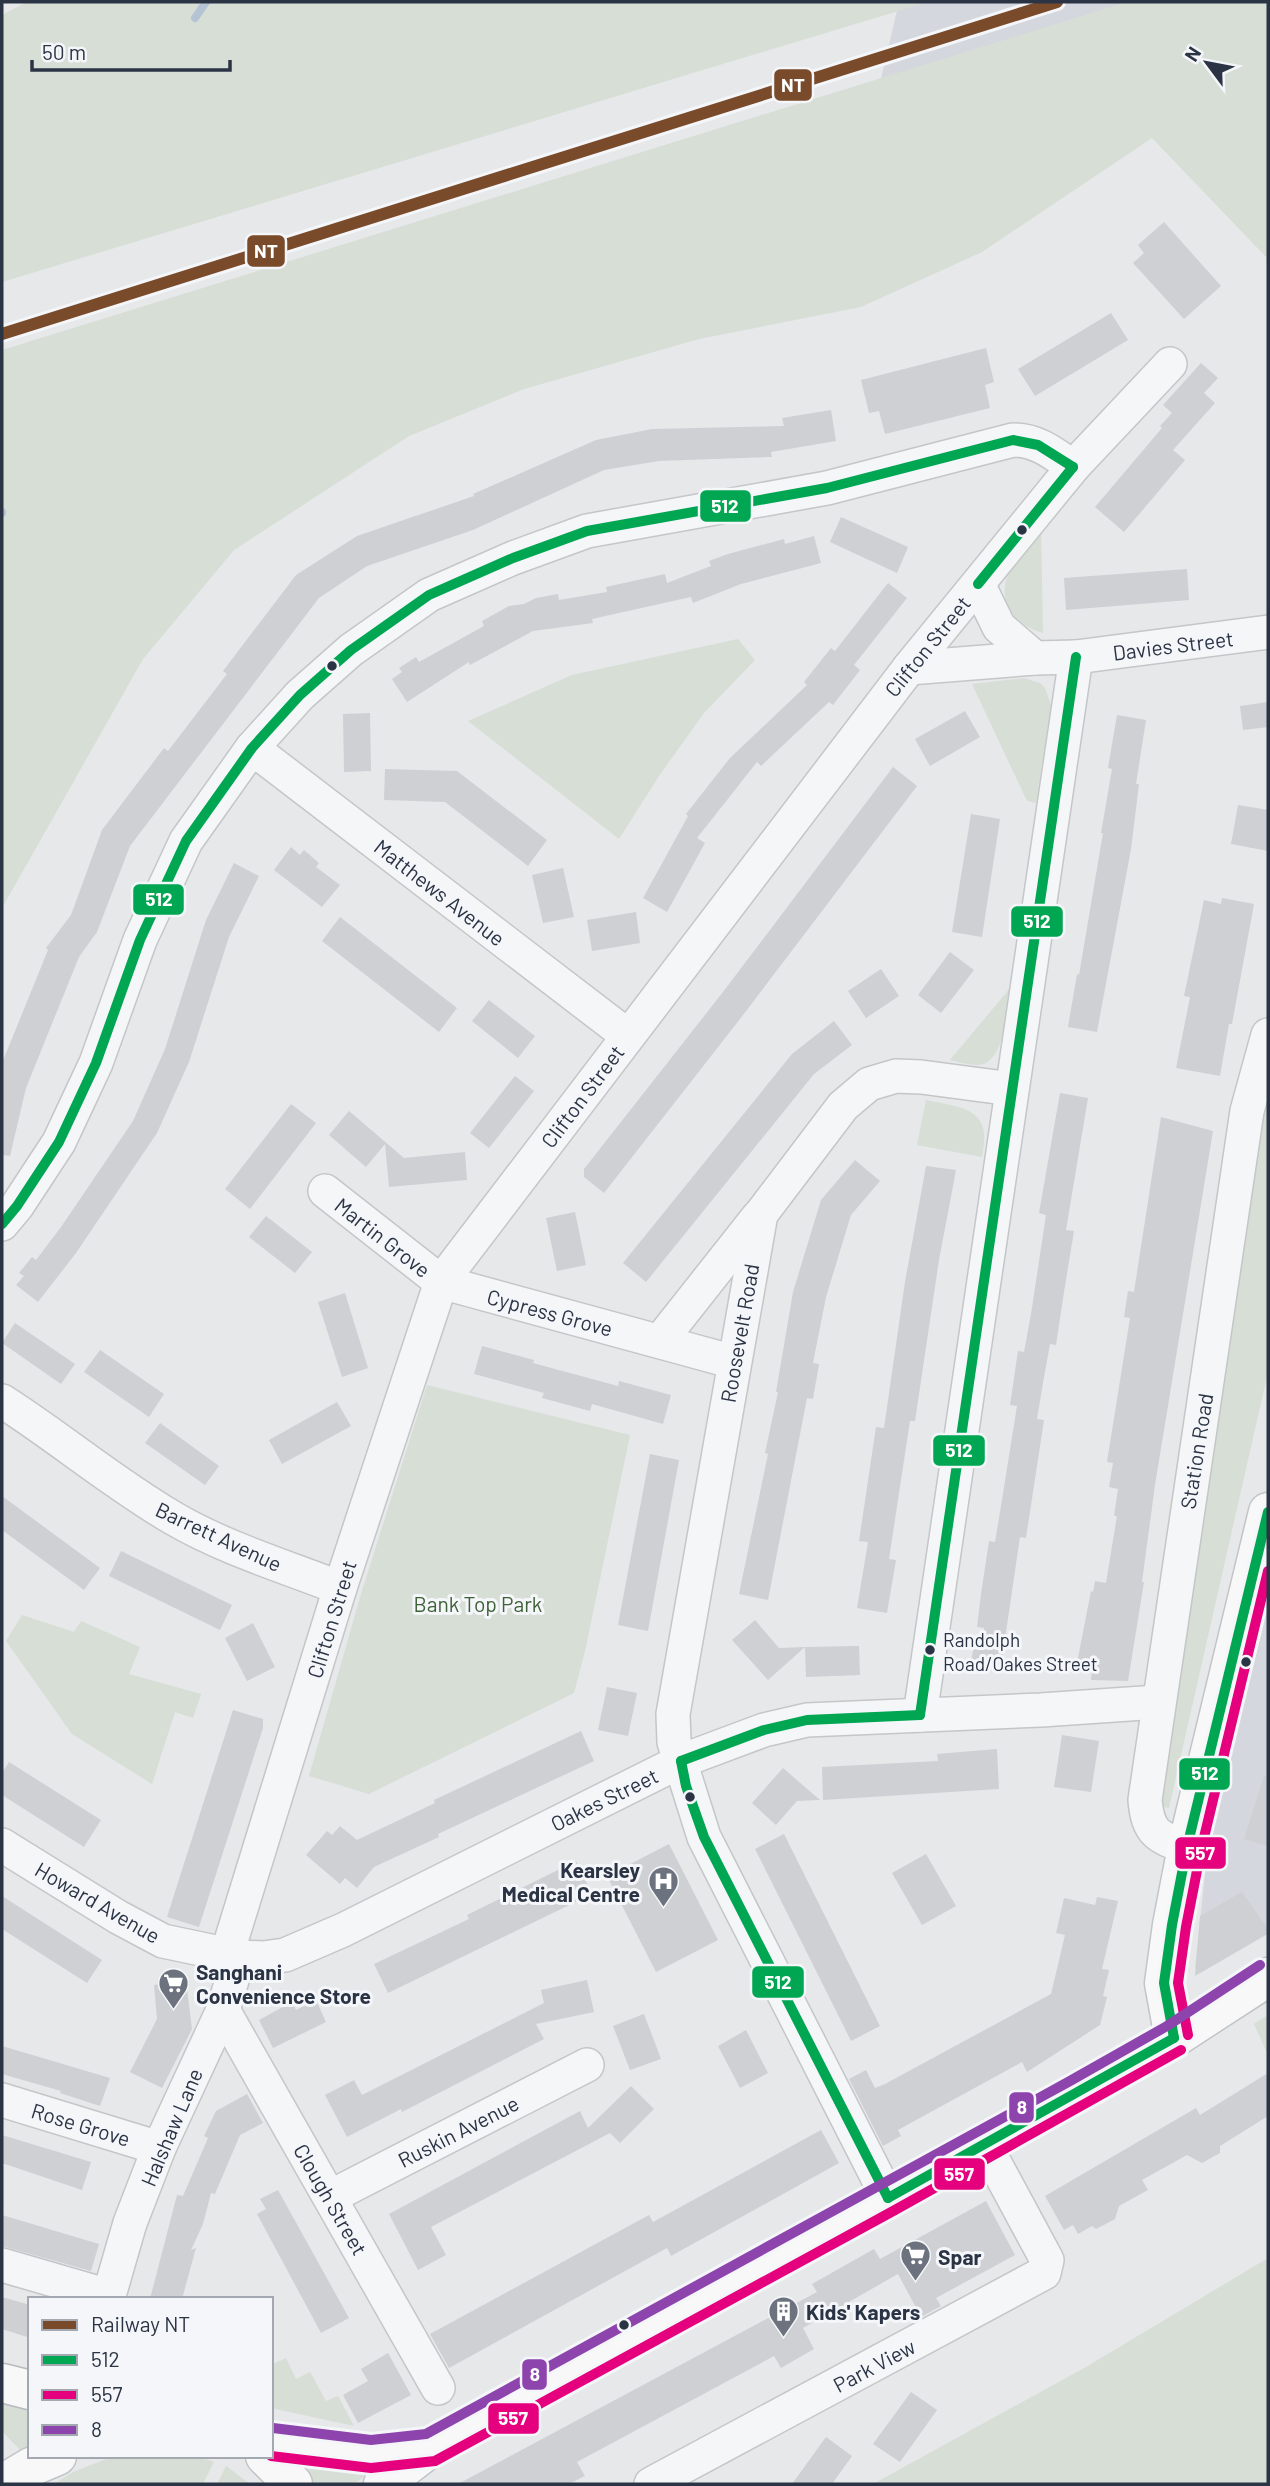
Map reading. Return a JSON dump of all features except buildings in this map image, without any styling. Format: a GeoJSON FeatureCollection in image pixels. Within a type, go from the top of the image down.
{"type":"FeatureCollection","features":[{"type":"Feature","properties":{"kind":"main road"},"geometry":{"type":"LineString","coordinates":[[1174,2038],[1164,1983],[1172,1925],[1187,1847],[1268,1513]]}},
{"type":"Feature","properties":{"kind":"main road"},"geometry":{"type":"LineString","coordinates":[[383,2484],[430,2448],[985,2145],[1174,2038],[1268,1977]]}},
{"type":"Feature","properties":{"kind":"main road"},"geometry":{"type":"LineString","coordinates":[[2,2383],[28,2390]]}},
{"type":"Feature","properties":{"kind":"main road"},"geometry":{"type":"LineString","coordinates":[[273,2442],[371,2454],[430,2448]]}},
{"type":"Feature","properties":{"kind":"main road"},"geometry":{"type":"LineString","coordinates":[[267,2458],[293,2484]]}},
{"type":"Feature","properties":{"kind":"street","name":"Clifton Street"},"geometry":{"type":"LineString","coordinates":[[233,1956],[340,1588],[441,1282],[909,668],[1073,467],[1170,364]]}},
{"type":"Feature","properties":{"kind":"street"},"geometry":{"type":"LineString","coordinates":[[2,1224],[59,1142],[96,1063],[140,940],[186,841],[252,748],[300,695],[351,650],[429,595],[513,558],[587,531],[827,488],[1013,440],[1026,440],[1041,445],[1073,467]]}},
{"type":"Feature","properties":{"kind":"street"},"geometry":{"type":"LineString","coordinates":[[978,584],[999,627],[1035,658]]}},
{"type":"Feature","properties":{"kind":"street","name":"Davies Street"},"geometry":{"type":"LineString","coordinates":[[909,668],[1076,657],[1268,632]]}},
{"type":"Feature","properties":{"kind":"street"},"geometry":{"type":"LineString","coordinates":[[920,1715],[1076,657]]}},
{"type":"Feature","properties":{"kind":"street","name":"Matthews Avenue"},"geometry":{"type":"LineString","coordinates":[[252,748],[628,1037]]}},
{"type":"Feature","properties":{"kind":"street","name":"Station Road"},"geometry":{"type":"LineString","coordinates":[[1187,1847],[1152,1831],[1146,1817],[1145,1800],[1247,1111],[1268,1035]]}},
{"type":"Feature","properties":{"kind":"street","name":"Roosevelt Road"},"geometry":{"type":"LineString","coordinates":[[888,2198],[704,1837],[674,1742],[673,1714],[761,1214],[843,1106],[869,1084],[896,1076],[1012,1089]]}},
{"type":"Feature","properties":{"kind":"street","name":"Martin Grove"},"geometry":{"type":"LineString","coordinates":[[326,1191],[441,1282]]}},
{"type":"Feature","properties":{"kind":"street"},"geometry":{"type":"LineString","coordinates":[[660,1341],[761,1214]]}},
{"type":"Feature","properties":{"kind":"street","name":"Cypress Grove"},"geometry":{"type":"LineString","coordinates":[[441,1282],[734,1362]]}},
{"type":"Feature","properties":{"kind":"street","name":"Barrett Avenue"},"geometry":{"type":"LineString","coordinates":[[2,1401],[54,1435],[123,1488],[176,1520],[222,1542],[340,1588]]}},
{"type":"Feature","properties":{"kind":"street","name":"Oakes Street"},"geometry":{"type":"LineString","coordinates":[[233,1956],[262,1958],[285,1955],[343,1930],[681,1761],[764,1730],[807,1720],[1158,1702]]}},
{"type":"Feature","properties":{"kind":"street","name":"Howard Avenue"},"geometry":{"type":"LineString","coordinates":[[2,1845],[118,1917],[163,1941],[233,1956]]}},
{"type":"Feature","properties":{"kind":"street","name":"Halshaw Lane"},"geometry":{"type":"LineString","coordinates":[[109,2297],[131,2223],[159,2148],[223,2010],[233,1956]]}},
{"type":"Feature","properties":{"kind":"street","name":"Clough Street"},"geometry":{"type":"LineString","coordinates":[[223,2010],[438,2388]]}},
{"type":"Feature","properties":{"kind":"street","name":"Ruskin Avenue"},"geometry":{"type":"LineString","coordinates":[[330,2197],[587,2065]]}},
{"type":"Feature","properties":{"kind":"street","name":"Rose Grove"},"geometry":{"type":"LineString","coordinates":[[2,2100],[159,2148]]}},
{"type":"Feature","properties":{"kind":"street","name":"Park View"},"geometry":{"type":"LineString","coordinates":[[651,2484],[1044,2273],[1047,2260],[985,2145]]}},
{"type":"Feature","properties":{"kind":"street"},"geometry":{"type":"LineString","coordinates":[[2,2265],[106,2297]]}},
{"type":"Feature","properties":{"kind":"shaded area"},"geometry":{"type":"Polygon","coordinates":[[[899,2],[1174,2],[874,109],[899,2]]]}},
{"type":"Feature","properties":{"kind":"shaded area"},"geometry":{"type":"Polygon","coordinates":[[[1268,1607],[1268,1934],[1202,1972],[1195,1968],[1208,1846],[1268,1607]]]}},
{"type":"Feature","properties":{"kind":"green space"},"geometry":{"type":"Polygon","coordinates":[[[27,2],[928,2],[2,282],[2,15],[27,2]]]}},
{"type":"Feature","properties":{"kind":"green space"},"geometry":{"type":"Polygon","coordinates":[[[1127,2],[1268,2],[1268,259],[1152,138],[982,252],[861,307],[699,339],[524,389],[409,436],[234,550],[143,659],[2,908],[2,350],[1127,2]]]}},
{"type":"Feature","properties":{"kind":"green space"},"geometry":{"type":"Polygon","coordinates":[[[1041,531],[1043,633],[1018,619],[1007,604],[1005,595],[1005,585],[1011,569],[1041,531]]]}},
{"type":"Feature","properties":{"kind":"green space"},"geometry":{"type":"Polygon","coordinates":[[[738,639],[755,660],[704,713],[619,839],[468,721],[572,675],[738,639]]]}},
{"type":"Feature","properties":{"kind":"green space"},"geometry":{"type":"Polygon","coordinates":[[[1024,678],[1040,683],[1045,688],[1051,705],[1036,803],[1027,801],[972,684],[1024,678]]]}},
{"type":"Feature","properties":{"kind":"green space"},"geometry":{"type":"Polygon","coordinates":[[[1011,987],[1004,1033],[994,1055],[987,1062],[978,1065],[950,1060],[1011,987]]]}},
{"type":"Feature","properties":{"kind":"green space"},"geometry":{"type":"Polygon","coordinates":[[[1268,1077],[1268,1372],[1169,1808],[1157,1806],[1268,1077]]]}},
{"type":"Feature","properties":{"kind":"green space"},"geometry":{"type":"Polygon","coordinates":[[[926,1100],[963,1109],[979,1120],[984,1141],[982,1157],[917,1145],[926,1100]]]}},
{"type":"Feature","properties":{"kind":"green space","name":"Bank Top Park"},"geometry":{"type":"Polygon","coordinates":[[[427,1385],[630,1435],[574,1693],[369,1794],[309,1776],[361,1594],[427,1385]]]}},
{"type":"Feature","properties":{"kind":"green space"},"geometry":{"type":"Polygon","coordinates":[[[22,1615],[74,1632],[81,1621],[140,1647],[129,1674],[201,1694],[193,1718],[175,1712],[152,1784],[72,1734],[6,1641],[22,1615]]]}},
{"type":"Feature","properties":{"kind":"green space"},"geometry":{"type":"Polygon","coordinates":[[[1268,2015],[1268,2055],[1254,2024],[1268,2015]]]}},
{"type":"Feature","properties":{"kind":"green space"},"geometry":{"type":"Polygon","coordinates":[[[1268,2258],[1268,2484],[873,2484],[1086,2367],[1268,2258]]]}},
{"type":"Feature","properties":{"kind":"green space"},"geometry":{"type":"Polygon","coordinates":[[[286,2358],[296,2379],[310,2372],[326,2401],[338,2396],[354,2426],[273,2408],[273,2364],[286,2358]]]}},
{"type":"Feature","properties":{"kind":"green space"},"geometry":{"type":"Polygon","coordinates":[[[2,2392],[28,2400],[28,2447],[20,2450],[2,2431],[2,2392]]]}},
{"type":"Feature","properties":{"kind":"green space"},"geometry":{"type":"Polygon","coordinates":[[[109,2458],[203,2458],[214,2462],[203,2484],[54,2484],[73,2472],[109,2458]]]}},
{"type":"Feature","properties":{"kind":"green space"},"geometry":{"type":"Polygon","coordinates":[[[298,2458],[386,2463],[355,2484],[312,2484],[298,2458]]]}},
{"type":"Feature","properties":{"kind":"green space"},"geometry":{"type":"Polygon","coordinates":[[[226,2466],[250,2484],[217,2484],[226,2466]]]}},
{"type":"Feature","properties":{"kind":"waterway"},"geometry":{"type":"LineString","coordinates":[[195,18],[206,2]]}},
{"type":"Feature","properties":{"kind":"rail line","name":"NT"},"geometry":{"type":"LineString","coordinates":[[2,334],[1057,2]]}},
{"type":"Feature","properties":{"kind":"transit line","name":"512"},"geometry":{"type":"LineString","coordinates":[[2,1224],[59,1142],[96,1063],[140,940],[186,841],[252,748],[300,695],[351,650],[429,595],[513,558],[587,531],[827,488],[1013,440],[1038,445],[1073,467]]}},
{"type":"Feature","properties":{"kind":"transit line","name":"512"},"geometry":{"type":"LineString","coordinates":[[978,584],[1073,467]]}},
{"type":"Feature","properties":{"kind":"transit line","name":"512"},"geometry":{"type":"LineString","coordinates":[[920,1715],[1076,657]]}},
{"type":"Feature","properties":{"kind":"transit line","name":"512"},"geometry":{"type":"LineString","coordinates":[[1174,2038],[1164,1983],[1172,1925],[1187,1847],[1268,1512]]}},
{"type":"Feature","properties":{"kind":"transit line","name":"557"},"geometry":{"type":"LineString","coordinates":[[1188,2035],[1178,1983],[1186,1927],[1201,1850],[1268,1571]]}},
{"type":"Feature","properties":{"kind":"transit line","name":"512"},"geometry":{"type":"LineString","coordinates":[[681,1761],[764,1730],[807,1720],[920,1715]]}},
{"type":"Feature","properties":{"kind":"transit line","name":"512"},"geometry":{"type":"LineString","coordinates":[[681,1761],[686,1786],[704,1837],[888,2198]]}},
{"type":"Feature","properties":{"kind":"transit line","name":"8"},"geometry":{"type":"LineString","coordinates":[[273,2428],[371,2440],[426,2434],[1070,2081],[1167,2026],[1260,1965]]}},
{"type":"Feature","properties":{"kind":"transit line","name":"512"},"geometry":{"type":"LineString","coordinates":[[888,2198],[1174,2038]]}},
{"type":"Feature","properties":{"kind":"transit line","name":"557"},"geometry":{"type":"LineString","coordinates":[[273,2456],[371,2468],[435,2461],[895,2210],[1181,2050]]}},
{"type":"Feature","properties":{"kind":"place","name":"Randolph Road/Oakes Street"},"geometry":{"type":"Point","coordinates":[930,1650]}},
{"type":"Feature","properties":{"kind":"place","name":"Kearsley Medical Centre"},"geometry":{"type":"Point","coordinates":[663,1908]}},
{"type":"Feature","properties":{"kind":"place","name":"Sanghani Convenience Store"},"geometry":{"type":"Point","coordinates":[173,2010]}},
{"type":"Feature","properties":{"kind":"place","name":"Spar"},"geometry":{"type":"Point","coordinates":[915,2283]}},
{"type":"Feature","properties":{"kind":"place","name":"Kids' Kapers"},"geometry":{"type":"Point","coordinates":[783,2338]}}]}
